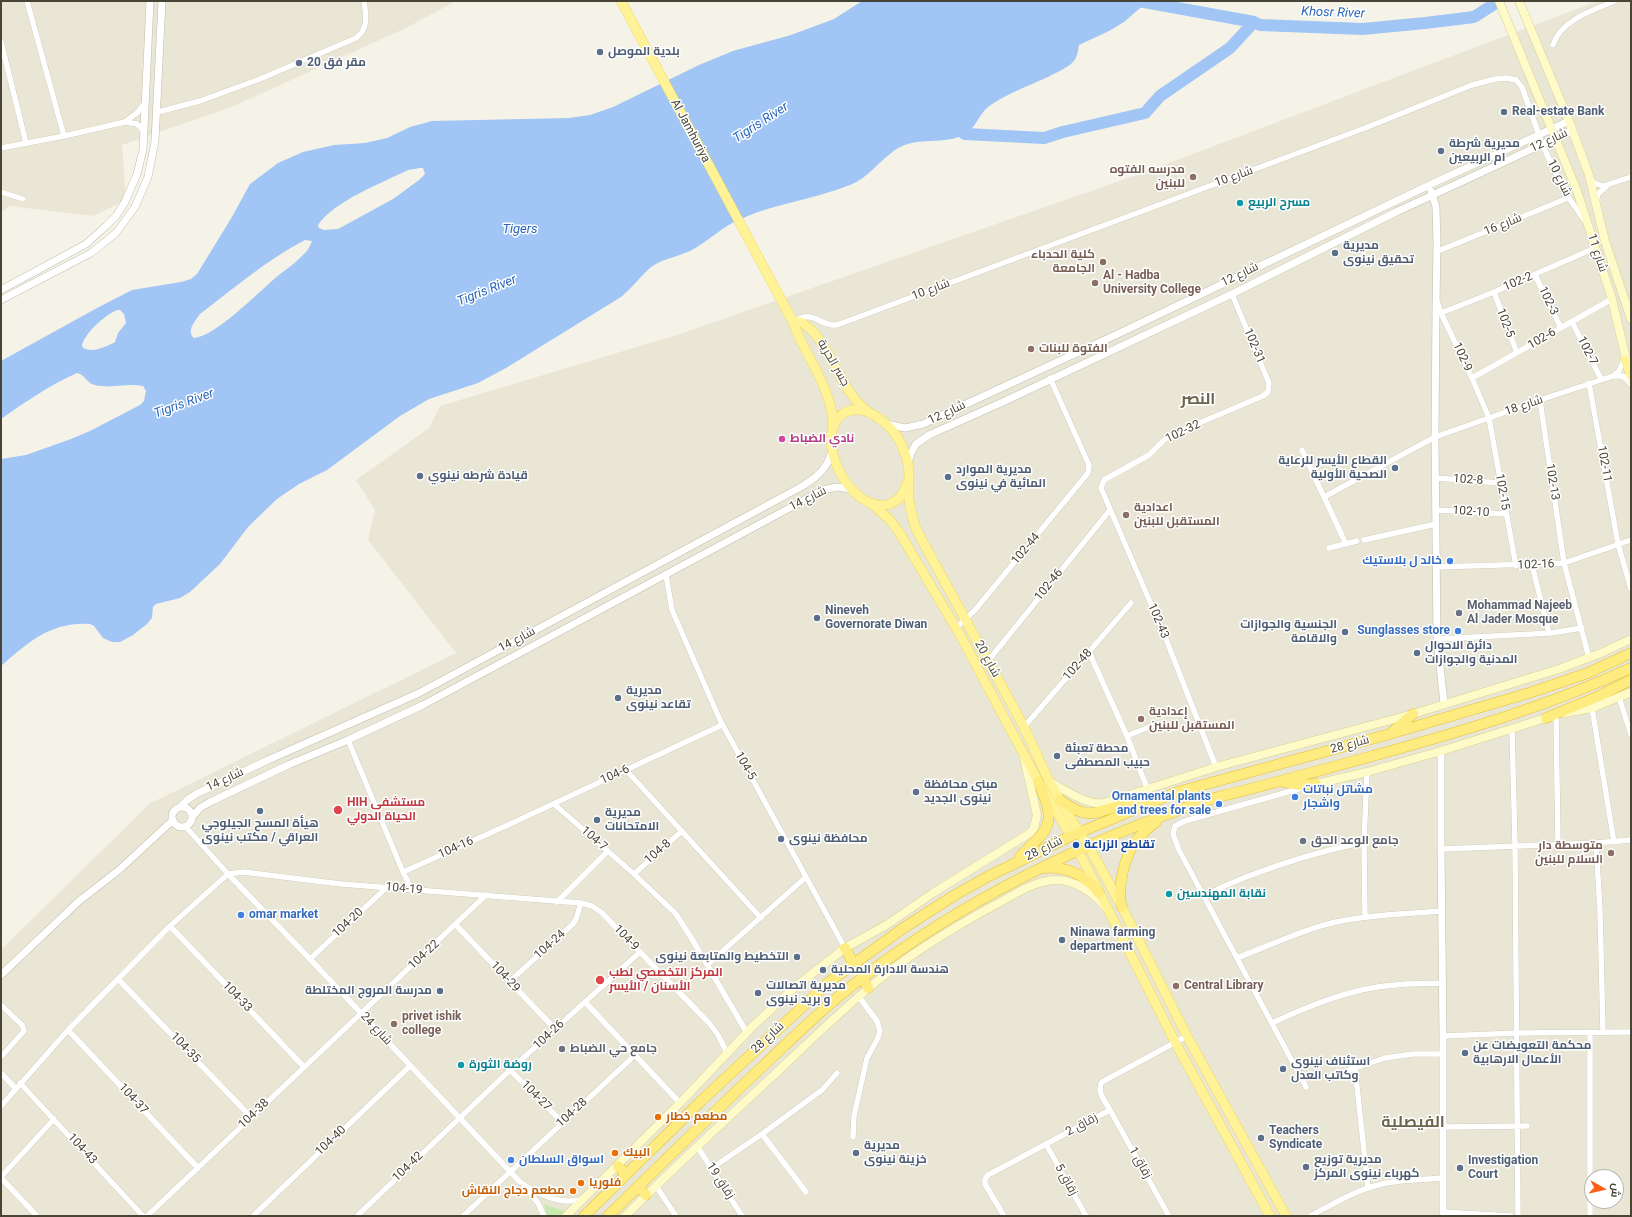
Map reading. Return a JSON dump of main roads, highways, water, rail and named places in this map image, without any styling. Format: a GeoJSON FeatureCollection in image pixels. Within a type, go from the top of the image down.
{"type":"FeatureCollection","features":[{"type":"Feature","properties":{"kind":"highway","name":"شارع 28"},"geometry":{"type":"LineString","coordinates":[[584,1216],[702,1100],[806,1002],[853,963],[932,909],[986,877],[1075,834],[1177,792],[1386,735],[1562,682],[1606,665],[1631,653]]}},
{"type":"Feature","properties":{"kind":"highway","name":"شارع 28"},"geometry":{"type":"LineString","coordinates":[[608,1216],[714,1112],[814,1018],[862,977],[989,895],[1088,845],[1214,798],[1278,782],[1444,736],[1533,707],[1612,677],[1631,668]]}},
{"type":"Feature","properties":{"kind":"highway"},"geometry":{"type":"LineString","coordinates":[[1551,717],[1631,680]]}},
{"type":"Feature","properties":{"kind":"highway"},"geometry":{"type":"LineString","coordinates":[[1386,735],[1396,730],[1413,714]]}},
{"type":"Feature","properties":{"kind":"highway"},"geometry":{"type":"LineString","coordinates":[[1008,866],[1039,840],[1046,828],[1048,811],[1038,781]]}},
{"type":"Feature","properties":{"kind":"highway"},"geometry":{"type":"LineString","coordinates":[[1278,782],[1300,785],[1316,784]]}},
{"type":"Feature","properties":{"kind":"highway"},"geometry":{"type":"LineString","coordinates":[[1060,800],[1078,812],[1091,814],[1099,813],[1129,803],[1152,803]]}},
{"type":"Feature","properties":{"kind":"highway"},"geometry":{"type":"LineString","coordinates":[[1122,906],[1119,896],[1121,884],[1132,849],[1138,839],[1147,830],[1167,815]]}},
{"type":"Feature","properties":{"kind":"highway"},"geometry":{"type":"LineString","coordinates":[[1075,834],[1078,850]]}},
{"type":"Feature","properties":{"kind":"highway"},"geometry":{"type":"LineString","coordinates":[[1039,870],[1045,868],[1057,868],[1075,872],[1090,882],[1099,893]]}},
{"type":"Feature","properties":{"kind":"highway"},"geometry":{"type":"LineString","coordinates":[[845,948],[853,963]]}},
{"type":"Feature","properties":{"kind":"highway"},"geometry":{"type":"LineString","coordinates":[[862,977],[868,988]]}},
{"type":"Feature","properties":{"kind":"highway"},"geometry":{"type":"LineString","coordinates":[[702,1100],[714,1112]]}},
{"type":"Feature","properties":{"kind":"highway"},"geometry":{"type":"LineString","coordinates":[[618,1166],[626,1174]]}},
{"type":"Feature","properties":{"kind":"highway"},"geometry":{"type":"LineString","coordinates":[[638,1187],[646,1195]]}},
{"type":"Feature","properties":{"kind":"main road","name":"Al Jamhuriya"},"geometry":{"type":"LineString","coordinates":[[621,1],[759,261]]}},
{"type":"Feature","properties":{"kind":"main road","name":"شارع 11"},"geometry":{"type":"LineString","coordinates":[[1500,1],[1577,191],[1594,248],[1612,299],[1631,380]]}},
{"type":"Feature","properties":{"kind":"main road","name":"شارع 11"},"geometry":{"type":"LineString","coordinates":[[1519,1],[1570,121],[1589,175],[1606,241],[1631,319]]}},
{"type":"Feature","properties":{"kind":"main road","name":"جسر الحرية"},"geometry":{"type":"LineString","coordinates":[[759,261],[793,322],[797,334],[828,396],[832,409],[833,429]]}},
{"type":"Feature","properties":{"kind":"main road","name":"جسر الحرية"},"geometry":{"type":"LineString","coordinates":[[793,322],[801,322],[816,334],[847,388],[855,399],[869,413]]}},
{"type":"Feature","properties":{"kind":"main road"},"geometry":{"type":"LineString","coordinates":[[1625,357],[1631,374]]}},
{"type":"Feature","properties":{"kind":"main road"},"geometry":{"type":"LineString","coordinates":[[858,409],[869,413],[886,424],[895,434],[902,446],[908,463],[908,482],[903,494],[891,503],[884,505],[870,503],[852,489],[840,473],[836,464],[832,446],[833,429],[838,418],[847,412],[858,409]]}},
{"type":"Feature","properties":{"kind":"main road","name":"شارع 20"},"geometry":{"type":"LineString","coordinates":[[908,482],[910,510],[916,529],[1024,727],[1075,834]]}},
{"type":"Feature","properties":{"kind":"main road","name":"شارع 20"},"geometry":{"type":"LineString","coordinates":[[870,503],[889,519],[900,532],[956,628],[1038,781],[1075,834]]}},
{"type":"Feature","properties":{"kind":"main road"},"geometry":{"type":"LineString","coordinates":[[1049,781],[1087,801],[1099,804],[1216,767],[1413,714],[1558,669],[1589,658],[1631,639]]}},
{"type":"Feature","properties":{"kind":"main road"},"geometry":{"type":"LineString","coordinates":[[1316,784],[1367,772],[1442,751],[1551,717],[1592,708],[1631,692]]}},
{"type":"Feature","properties":{"kind":"main road"},"geometry":{"type":"LineString","coordinates":[[566,1216],[618,1166],[747,1033],[795,987],[845,948],[888,924],[1030,833],[1034,828],[1036,821],[1036,810],[1023,756],[1018,744]]}},
{"type":"Feature","properties":{"kind":"main road"},"geometry":{"type":"LineString","coordinates":[[1075,834],[1088,845],[1122,906],[1187,1036],[1286,1216]]}},
{"type":"Feature","properties":{"kind":"main road"},"geometry":{"type":"LineString","coordinates":[[1078,850],[1176,1042],[1270,1216]]}},
{"type":"Feature","properties":{"kind":"main road"},"geometry":{"type":"LineString","coordinates":[[625,1216],[697,1146],[868,988],[903,962],[960,925],[1029,887],[1042,882],[1057,880],[1071,883],[1086,889],[1095,896],[1111,915]]}},
{"type":"Feature","properties":{"kind":"water","name":"Tigers"},"geometry":{"type":"Polygon","coordinates":[[[862,1],[1148,1],[1124,22],[1079,45],[1076,58],[1069,66],[1010,94],[988,107],[972,128],[965,134],[957,138],[904,145],[889,154],[868,174],[850,185],[823,194],[769,208],[736,221],[692,250],[665,260],[650,268],[621,297],[506,368],[478,383],[429,399],[400,416],[327,470],[299,484],[277,499],[248,527],[220,564],[190,592],[180,598],[156,604],[153,607],[152,618],[133,635],[120,642],[112,642],[103,638],[94,626],[90,624],[63,626],[41,635],[1,666],[1,459],[26,455],[90,431],[140,405],[144,401],[146,391],[143,386],[137,385],[95,385],[77,373],[47,388],[1,419],[1,361],[132,290],[191,279],[197,274],[232,217],[250,184],[278,163],[303,152],[334,145],[365,143],[387,138],[410,127],[432,121],[569,118],[590,115],[613,107],[699,65],[733,51],[791,35],[834,19],[862,1]],[[423,168],[408,170],[347,200],[325,216],[318,225],[319,228],[324,230],[338,229],[393,199],[425,174],[423,168]],[[305,240],[277,256],[200,314],[191,329],[194,338],[202,336],[213,330],[235,314],[300,258],[308,250],[312,241],[305,240]],[[120,310],[101,320],[91,330],[84,340],[82,345],[83,348],[95,350],[115,342],[118,333],[126,323],[124,314],[120,310]]]}},
{"type":"Feature","properties":{"kind":"waterway","name":"Khosr River"},"geometry":{"type":"LineString","coordinates":[[1139,1],[1254,22],[1260,25],[1363,29],[1474,17],[1499,1]]}},
{"type":"Feature","properties":{"kind":"waterway"},"geometry":{"type":"LineString","coordinates":[[951,125],[965,134],[1044,138],[1063,132],[1145,113],[1160,96],[1230,48],[1254,22]]}},
{"type":"Feature","properties":{"kind":"place","name":"بلدية الموصل"},"geometry":{"type":"Point","coordinates":[600,52]}},
{"type":"Feature","properties":{"kind":"place","name":"مقر فق 20"},"geometry":{"type":"Point","coordinates":[299,63]}},
{"type":"Feature","properties":{"kind":"place","name":"Real-estate Bank"},"geometry":{"type":"Point","coordinates":[1504,112]}},
{"type":"Feature","properties":{"kind":"place","name":"مديرية شرطة ام الربيعين"},"geometry":{"type":"Point","coordinates":[1441,151]}},
{"type":"Feature","properties":{"kind":"place","name":"مدرسه الفتوه للبنين"},"geometry":{"type":"Point","coordinates":[1193,177]}},
{"type":"Feature","properties":{"kind":"place","name":"مسرح الربيع"},"geometry":{"type":"Point","coordinates":[1240,203]}},
{"type":"Feature","properties":{"kind":"place","name":"مديرية تحقيق نينوى"},"geometry":{"type":"Point","coordinates":[1335,253]}},
{"type":"Feature","properties":{"kind":"place","name":"كلية الحدباء الجامعة"},"geometry":{"type":"Point","coordinates":[1103,262]}},
{"type":"Feature","properties":{"kind":"place","name":"Al - Hadba University College"},"geometry":{"type":"Point","coordinates":[1095,283]}},
{"type":"Feature","properties":{"kind":"place","name":"الفتوة للبنات"},"geometry":{"type":"Point","coordinates":[1031,349]}},
{"type":"Feature","properties":{"kind":"place","name":"نادي الضباط"},"geometry":{"type":"Point","coordinates":[782,439]}},
{"type":"Feature","properties":{"kind":"place","name":"القطاع الأيسر للرعاية الصحية الأولية"},"geometry":{"type":"Point","coordinates":[1395,468]}},
{"type":"Feature","properties":{"kind":"place","name":"قيادة شرطه نينوي"},"geometry":{"type":"Point","coordinates":[420,476]}},
{"type":"Feature","properties":{"kind":"place","name":"مديرية الموارد المائية في نينوى"},"geometry":{"type":"Point","coordinates":[948,477]}},
{"type":"Feature","properties":{"kind":"place","name":"اعدادية المستقبل للبنين"},"geometry":{"type":"Point","coordinates":[1126,515]}},
{"type":"Feature","properties":{"kind":"place","name":"خالد ل بلاستيك"},"geometry":{"type":"Point","coordinates":[1450,561]}},
{"type":"Feature","properties":{"kind":"place","name":"Mohammad Najeeb Al Jader Mosque"},"geometry":{"type":"Point","coordinates":[1459,613]}},
{"type":"Feature","properties":{"kind":"place","name":"Nineveh Governorate Diwan"},"geometry":{"type":"Point","coordinates":[817,618]}},
{"type":"Feature","properties":{"kind":"place","name":"Sunglasses store"},"geometry":{"type":"Point","coordinates":[1458,631]}},
{"type":"Feature","properties":{"kind":"place","name":"الجنسية والجوازات والاقامة"},"geometry":{"type":"Point","coordinates":[1345,632]}},
{"type":"Feature","properties":{"kind":"place","name":"دائرة الاحوال المدنية والجوازات"},"geometry":{"type":"Point","coordinates":[1417,653]}},
{"type":"Feature","properties":{"kind":"place","name":"مديرية تقاعد نينوى"},"geometry":{"type":"Point","coordinates":[618,698]}},
{"type":"Feature","properties":{"kind":"place","name":"إعدادية المستقبل للبنين"},"geometry":{"type":"Point","coordinates":[1141,719]}},
{"type":"Feature","properties":{"kind":"place","name":"محطة تعبئة حبيب المصطفى"},"geometry":{"type":"Point","coordinates":[1057,756]}},
{"type":"Feature","properties":{"kind":"place","name":"مبنى محافظة نينوى الجديد"},"geometry":{"type":"Point","coordinates":[916,792]}},
{"type":"Feature","properties":{"kind":"place","name":"مشاتل نباتات واشجار"},"geometry":{"type":"Point","coordinates":[1295,797]}},
{"type":"Feature","properties":{"kind":"place","name":"Ornamental plants and trees for sale"},"geometry":{"type":"Point","coordinates":[1219,804]}},
{"type":"Feature","properties":{"kind":"place","name":"HIH مستشفى الحياة الدولي"},"geometry":{"type":"Point","coordinates":[338,810]}},
{"type":"Feature","properties":{"kind":"place","name":"هيأة المسح الجيلوجي العراقي / مكتب نينوى"},"geometry":{"type":"Point","coordinates":[260,811]}},
{"type":"Feature","properties":{"kind":"place","name":"مديرية الامتحانات"},"geometry":{"type":"Point","coordinates":[597,820]}},
{"type":"Feature","properties":{"kind":"place","name":"محافظة نينوى"},"geometry":{"type":"Point","coordinates":[781,839]}},
{"type":"Feature","properties":{"kind":"place","name":"جامع الوعد الحق"},"geometry":{"type":"Point","coordinates":[1303,841]}},
{"type":"Feature","properties":{"kind":"place","name":"تقاطع الزراعة"},"geometry":{"type":"Point","coordinates":[1076,845]}},
{"type":"Feature","properties":{"kind":"place","name":"متوسطة دار السلام للبنين"},"geometry":{"type":"Point","coordinates":[1611,853]}},
{"type":"Feature","properties":{"kind":"place","name":"نقابة المهندسين"},"geometry":{"type":"Point","coordinates":[1169,894]}},
{"type":"Feature","properties":{"kind":"place","name":"omar market"},"geometry":{"type":"Point","coordinates":[241,915]}},
{"type":"Feature","properties":{"kind":"place","name":"Ninawa farming department"},"geometry":{"type":"Point","coordinates":[1062,940]}},
{"type":"Feature","properties":{"kind":"place","name":"التخطيط والمتابعة نينوى"},"geometry":{"type":"Point","coordinates":[797,957]}},
{"type":"Feature","properties":{"kind":"place","name":"هندسة الادارة المحلية"},"geometry":{"type":"Point","coordinates":[823,970]}},
{"type":"Feature","properties":{"kind":"place","name":"المركز التخصصي لطب الأسنان / الأيسر"},"geometry":{"type":"Point","coordinates":[600,980]}},
{"type":"Feature","properties":{"kind":"place","name":"Central Library"},"geometry":{"type":"Point","coordinates":[1176,986]}},
{"type":"Feature","properties":{"kind":"place","name":"مدرسة المروج المختلطة"},"geometry":{"type":"Point","coordinates":[440,991]}},
{"type":"Feature","properties":{"kind":"place","name":"مديرية اتصالات و بريد نينوى"},"geometry":{"type":"Point","coordinates":[758,993]}},
{"type":"Feature","properties":{"kind":"place","name":"privet ishik college"},"geometry":{"type":"Point","coordinates":[394,1024]}},
{"type":"Feature","properties":{"kind":"place","name":"جامع حي الضباط"},"geometry":{"type":"Point","coordinates":[562,1049]}},
{"type":"Feature","properties":{"kind":"place","name":"محكمة التعويضات عن الأعمال الارهابية"},"geometry":{"type":"Point","coordinates":[1465,1053]}},
{"type":"Feature","properties":{"kind":"place","name":"روضة الثورة"},"geometry":{"type":"Point","coordinates":[461,1065]}},
{"type":"Feature","properties":{"kind":"place","name":"استئناف نينوى وكاتب العدل"},"geometry":{"type":"Point","coordinates":[1283,1069]}},
{"type":"Feature","properties":{"kind":"place","name":"مطعم خطار"},"geometry":{"type":"Point","coordinates":[658,1117]}},
{"type":"Feature","properties":{"kind":"place","name":"Teachers Syndicate"},"geometry":{"type":"Point","coordinates":[1261,1138]}},
{"type":"Feature","properties":{"kind":"place","name":"البيك"},"geometry":{"type":"Point","coordinates":[615,1153]}},
{"type":"Feature","properties":{"kind":"place","name":"مديرية خزينة نينوى"},"geometry":{"type":"Point","coordinates":[856,1153]}},
{"type":"Feature","properties":{"kind":"place","name":"اسواق السلطان"},"geometry":{"type":"Point","coordinates":[511,1160]}},
{"type":"Feature","properties":{"kind":"place","name":"مديرية توزيع كهرباء نينوى المركز"},"geometry":{"type":"Point","coordinates":[1306,1167]}},
{"type":"Feature","properties":{"kind":"place","name":"Investigation Court"},"geometry":{"type":"Point","coordinates":[1460,1168]}},
{"type":"Feature","properties":{"kind":"place","name":"فلوريا"},"geometry":{"type":"Point","coordinates":[581,1183]}},
{"type":"Feature","properties":{"kind":"place","name":"مطعم دجاج النقاش"},"geometry":{"type":"Point","coordinates":[573,1191]}},
{"type":"Feature","properties":{"kind":"district","name":"النصر"},"geometry":{"type":"Point","coordinates":[1198,400]}},
{"type":"Feature","properties":{"kind":"district","name":"الفيصلية"},"geometry":{"type":"Point","coordinates":[1413,1123]}},
{"type":"Feature","properties":{"kind":"water label","name":"Tigris River"},"geometry":{"type":"Point","coordinates":[761,123]}},
{"type":"Feature","properties":{"kind":"water label","name":"Tigris River"},"geometry":{"type":"Point","coordinates":[487,291]}},
{"type":"Feature","properties":{"kind":"water label","name":"Tigris River"},"geometry":{"type":"Point","coordinates":[184,404]}}]}
